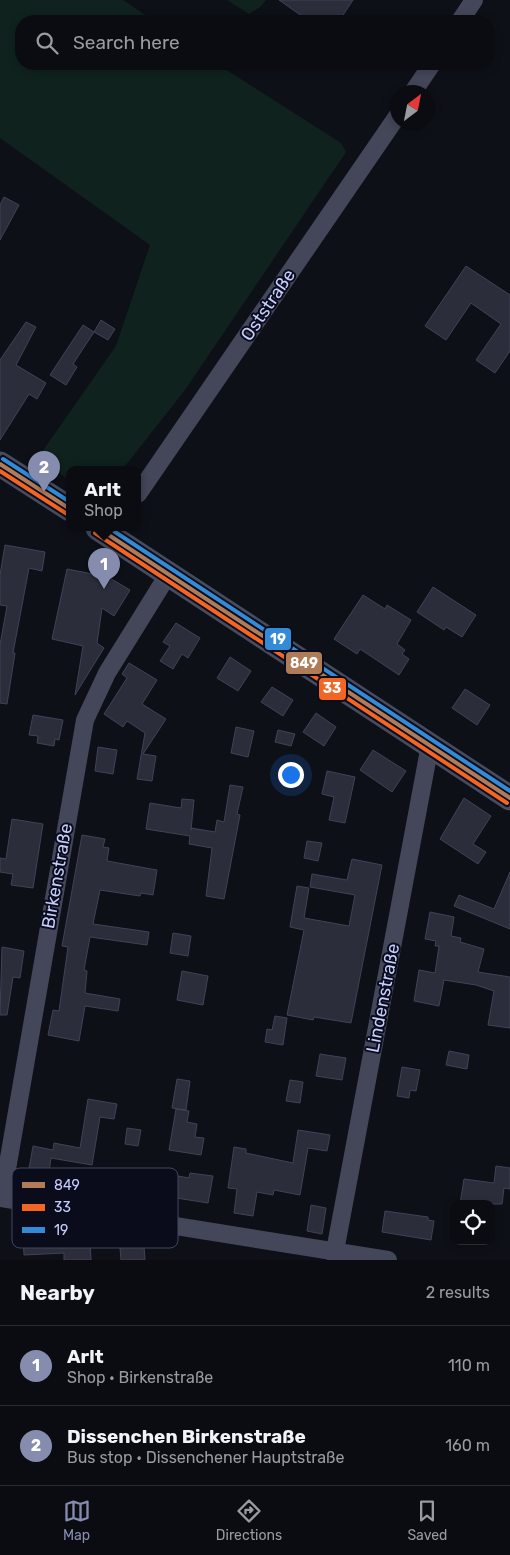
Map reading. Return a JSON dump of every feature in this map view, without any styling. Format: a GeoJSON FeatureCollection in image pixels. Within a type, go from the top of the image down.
{"type":"FeatureCollection","features":[{"type":"Feature","properties":{"kind":"main road"},"geometry":{"type":"LineString","coordinates":[[0,464],[66,506]]}},
{"type":"Feature","properties":{"kind":"main road"},"geometry":{"type":"LineString","coordinates":[[108,531],[169,574],[510,798]]}},
{"type":"Feature","properties":{"kind":"street"},"geometry":{"type":"LineString","coordinates":[[464,15],[474,0]]}},
{"type":"Feature","properties":{"kind":"street"},"geometry":{"type":"LineString","coordinates":[[418,85],[428,70]]}},
{"type":"Feature","properties":{"kind":"street","name":"Oststraße"},"geometry":{"type":"LineString","coordinates":[[141,490],[390,127]]}},
{"type":"Feature","properties":{"kind":"street","name":"Birkenstraße"},"geometry":{"type":"LineString","coordinates":[[1,1198],[85,720],[106,673],[169,574]]}},
{"type":"Feature","properties":{"kind":"street","name":"Lindenstraße"},"geometry":{"type":"LineString","coordinates":[[335,1256],[430,745]]}},
{"type":"Feature","properties":{"kind":"street"},"geometry":{"type":"LineString","coordinates":[[178,1229],[335,1256],[388,1260]]}},
{"type":"Feature","properties":{"kind":"green space"},"geometry":{"type":"Polygon","coordinates":[[[0,0],[123,0],[145,15],[15,15],[15,70],[226,70],[341,143],[346,152],[185,390],[125,466],[66,466],[66,477],[37,459],[116,346],[150,245],[0,138],[0,0]]]}},
{"type":"Feature","properties":{"kind":"green space"},"geometry":{"type":"Polygon","coordinates":[[[227,0],[266,0],[260,7],[249,14],[227,0]]]}},
{"type":"Feature","properties":{"kind":"building"},"geometry":{"type":"Polygon","coordinates":[[[279,0],[353,0],[343,15],[300,15],[279,0]]]}},
{"type":"Feature","properties":{"kind":"building"},"geometry":{"type":"Polygon","coordinates":[[[4,197],[19,205],[0,240],[0,205],[4,197]]]}},
{"type":"Feature","properties":{"kind":"building"},"geometry":{"type":"Polygon","coordinates":[[[466,266],[510,295],[510,351],[495,373],[476,360],[501,324],[471,303],[446,340],[425,326],[466,266]]]}},
{"type":"Feature","properties":{"kind":"building"},"geometry":{"type":"Polygon","coordinates":[[[101,320],[115,329],[108,340],[94,332],[101,320]]]}},
{"type":"Feature","properties":{"kind":"building"},"geometry":{"type":"Polygon","coordinates":[[[26,322],[36,327],[16,365],[46,383],[37,399],[29,394],[0,440],[0,360],[26,322]]]}},
{"type":"Feature","properties":{"kind":"building"},"geometry":{"type":"Polygon","coordinates":[[[83,325],[94,332],[73,364],[77,367],[66,385],[50,375],[83,325]]]}},
{"type":"Feature","properties":{"kind":"building"},"geometry":{"type":"Polygon","coordinates":[[[5,545],[45,552],[42,571],[29,568],[13,653],[15,653],[7,704],[0,703],[0,645],[7,606],[0,605],[0,575],[5,545]]]}},
{"type":"Feature","properties":{"kind":"building"},"geometry":{"type":"Polygon","coordinates":[[[67,569],[108,577],[130,590],[114,616],[102,608],[97,643],[104,648],[75,695],[83,646],[52,639],[67,569]]]}},
{"type":"Feature","properties":{"kind":"building"},"geometry":{"type":"Polygon","coordinates":[[[433,587],[476,615],[462,637],[446,627],[444,630],[417,612],[433,587]]]}},
{"type":"Feature","properties":{"kind":"building"},"geometry":{"type":"Polygon","coordinates":[[[363,595],[385,609],[387,605],[411,620],[397,644],[405,650],[402,654],[409,659],[399,675],[360,649],[357,654],[334,639],[363,595]]]}},
{"type":"Feature","properties":{"kind":"building"},"geometry":{"type":"Polygon","coordinates":[[[176,623],[200,638],[188,658],[182,654],[173,669],[160,661],[170,646],[163,642],[176,623]]]}},
{"type":"Feature","properties":{"kind":"building"},"geometry":{"type":"Polygon","coordinates":[[[230,657],[251,671],[238,691],[217,678],[230,657]]]}},
{"type":"Feature","properties":{"kind":"building"},"geometry":{"type":"Polygon","coordinates":[[[129,663],[157,680],[142,704],[166,719],[143,754],[156,756],[152,781],[137,779],[145,733],[127,721],[123,727],[104,714],[127,678],[122,674],[129,663]]]}},
{"type":"Feature","properties":{"kind":"building"},"geometry":{"type":"Polygon","coordinates":[[[272,687],[293,700],[283,716],[261,702],[272,687]]]}},
{"type":"Feature","properties":{"kind":"building"},"geometry":{"type":"Polygon","coordinates":[[[465,689],[490,705],[477,725],[452,708],[465,689]]]}},
{"type":"Feature","properties":{"kind":"building"},"geometry":{"type":"Polygon","coordinates":[[[316,713],[336,727],[324,746],[303,732],[316,713]]]}},
{"type":"Feature","properties":{"kind":"building"},"geometry":{"type":"Polygon","coordinates":[[[33,715],[63,720],[59,740],[55,739],[54,746],[37,743],[38,736],[29,735],[33,715]]]}},
{"type":"Feature","properties":{"kind":"building"},"geometry":{"type":"Polygon","coordinates":[[[236,727],[254,731],[248,757],[231,753],[236,727]]]}},
{"type":"Feature","properties":{"kind":"building"},"geometry":{"type":"Polygon","coordinates":[[[278,730],[295,734],[291,746],[275,742],[278,730]]]}},
{"type":"Feature","properties":{"kind":"building"},"geometry":{"type":"Polygon","coordinates":[[[98,747],[117,750],[113,774],[95,771],[98,747]]]}},
{"type":"Feature","properties":{"kind":"building"},"geometry":{"type":"Polygon","coordinates":[[[373,750],[406,771],[392,792],[360,770],[373,750]]]}},
{"type":"Feature","properties":{"kind":"building"},"geometry":{"type":"Polygon","coordinates":[[[327,771],[355,777],[345,823],[329,820],[334,797],[322,794],[327,771]]]}},
{"type":"Feature","properties":{"kind":"building"},"geometry":{"type":"Polygon","coordinates":[[[230,785],[243,787],[237,814],[240,815],[224,899],[206,896],[212,848],[189,844],[190,836],[146,829],[150,803],[181,808],[182,799],[194,800],[191,828],[215,832],[217,820],[224,822],[230,785]]]}},
{"type":"Feature","properties":{"kind":"building"},"geometry":{"type":"Polygon","coordinates":[[[464,798],[491,816],[473,844],[486,852],[478,864],[440,839],[464,798]]]}},
{"type":"Feature","properties":{"kind":"building"},"geometry":{"type":"Polygon","coordinates":[[[12,819],[43,824],[33,888],[11,885],[13,874],[0,872],[0,858],[6,859],[12,819]]]}},
{"type":"Feature","properties":{"kind":"building"},"geometry":{"type":"Polygon","coordinates":[[[82,835],[105,839],[103,847],[109,848],[107,861],[157,870],[153,895],[141,893],[140,896],[100,890],[93,924],[149,932],[147,945],[90,937],[84,970],[87,971],[85,993],[120,999],[118,1011],[85,1006],[79,1041],[48,1035],[53,1010],[59,1011],[68,947],[62,946],[82,835]]]}},
{"type":"Feature","properties":{"kind":"building"},"geometry":{"type":"Polygon","coordinates":[[[307,841],[322,843],[318,861],[304,858],[307,841]]]}},
{"type":"Feature","properties":{"kind":"building"},"geometry":{"type":"Polygon","coordinates":[[[352,859],[382,865],[351,1023],[314,1017],[313,1020],[287,1015],[304,930],[290,927],[297,886],[309,888],[304,918],[349,926],[355,895],[310,887],[312,874],[347,880],[352,859]]]}},
{"type":"Feature","properties":{"kind":"building"},"geometry":{"type":"Polygon","coordinates":[[[510,872],[510,929],[454,906],[459,895],[494,909],[510,872]]]}},
{"type":"Feature","properties":{"kind":"building"},"geometry":{"type":"Polygon","coordinates":[[[430,912],[454,917],[451,936],[461,938],[460,942],[484,949],[478,972],[510,977],[510,1028],[488,1025],[494,991],[476,985],[444,980],[439,1006],[414,1001],[419,970],[435,973],[439,946],[435,946],[436,941],[425,939],[430,912]]]}},
{"type":"Feature","properties":{"kind":"building"},"geometry":{"type":"Polygon","coordinates":[[[173,933],[191,936],[188,956],[170,953],[173,933]]]}},
{"type":"Feature","properties":{"kind":"building"},"geometry":{"type":"Polygon","coordinates":[[[2,947],[24,951],[20,978],[13,977],[7,1015],[0,1015],[2,947]]]}},
{"type":"Feature","properties":{"kind":"building"},"geometry":{"type":"Polygon","coordinates":[[[182,971],[208,976],[203,1005],[177,1000],[182,971]]]}},
{"type":"Feature","properties":{"kind":"building"},"geometry":{"type":"Polygon","coordinates":[[[275,1016],[287,1018],[283,1045],[265,1042],[267,1029],[272,1030],[275,1016]]]}},
{"type":"Feature","properties":{"kind":"building"},"geometry":{"type":"Polygon","coordinates":[[[449,1051],[469,1055],[467,1069],[446,1065],[449,1051]]]}},
{"type":"Feature","properties":{"kind":"building"},"geometry":{"type":"Polygon","coordinates":[[[320,1054],[346,1058],[342,1080],[316,1076],[320,1054]]]}},
{"type":"Feature","properties":{"kind":"building"},"geometry":{"type":"Polygon","coordinates":[[[402,1067],[420,1070],[416,1091],[410,1090],[409,1098],[397,1096],[402,1067]]]}},
{"type":"Feature","properties":{"kind":"building"},"geometry":{"type":"Polygon","coordinates":[[[177,1079],[190,1081],[186,1110],[172,1108],[177,1079]]]}},
{"type":"Feature","properties":{"kind":"building"},"geometry":{"type":"Polygon","coordinates":[[[290,1080],[303,1082],[300,1103],[286,1101],[290,1080]]]}},
{"type":"Feature","properties":{"kind":"building"},"geometry":{"type":"Polygon","coordinates":[[[88,1099],[117,1104],[114,1119],[100,1117],[92,1165],[51,1158],[50,1168],[29,1168],[33,1146],[53,1150],[54,1143],[80,1148],[88,1099]]]}},
{"type":"Feature","properties":{"kind":"building"},"geometry":{"type":"Polygon","coordinates":[[[176,1109],[189,1111],[187,1122],[197,1124],[195,1137],[204,1138],[201,1155],[169,1150],[176,1109]]]}},
{"type":"Feature","properties":{"kind":"building"},"geometry":{"type":"Polygon","coordinates":[[[127,1128],[141,1130],[138,1146],[125,1144],[127,1128]]]}},
{"type":"Feature","properties":{"kind":"building"},"geometry":{"type":"Polygon","coordinates":[[[298,1130],[330,1135],[327,1151],[308,1148],[300,1195],[274,1190],[273,1195],[257,1192],[253,1216],[234,1213],[237,1189],[228,1188],[234,1147],[246,1149],[246,1153],[293,1163],[298,1130]]]}},
{"type":"Feature","properties":{"kind":"building"},"geometry":{"type":"Polygon","coordinates":[[[496,1166],[510,1168],[510,1189],[504,1188],[502,1204],[495,1204],[495,1200],[461,1200],[464,1179],[494,1183],[496,1166]]]}},
{"type":"Feature","properties":{"kind":"building"},"geometry":{"type":"Polygon","coordinates":[[[190,1173],[213,1176],[208,1203],[178,1198],[178,1176],[189,1178],[190,1173]]]}},
{"type":"Feature","properties":{"kind":"building"},"geometry":{"type":"Polygon","coordinates":[[[311,1205],[326,1208],[322,1234],[307,1231],[311,1205]]]}},
{"type":"Feature","properties":{"kind":"building"},"geometry":{"type":"Polygon","coordinates":[[[385,1211],[428,1217],[428,1220],[434,1221],[431,1240],[382,1232],[385,1211]]]}},
{"type":"Feature","properties":{"kind":"building"},"geometry":{"type":"Polygon","coordinates":[[[24,1248],[90,1248],[91,1260],[64,1260],[64,1253],[24,1255],[24,1248]]]}},
{"type":"Feature","properties":{"kind":"building"},"geometry":{"type":"Polygon","coordinates":[[[120,1248],[144,1248],[145,1260],[121,1260],[120,1248]]]}},
{"type":"Feature","properties":{"kind":"transit line","name":"19"},"geometry":{"type":"LineString","coordinates":[[3,459],[66,499]]}},
{"type":"Feature","properties":{"kind":"transit line","name":"849"},"geometry":{"type":"LineString","coordinates":[[0,464],[66,506]]}},
{"type":"Feature","properties":{"kind":"transit line","name":"33"},"geometry":{"type":"LineString","coordinates":[[0,471],[66,513]]}},
{"type":"Feature","properties":{"kind":"transit line","name":"849"},"geometry":{"type":"LineString","coordinates":[[103,531],[510,798]]}},
{"type":"Feature","properties":{"kind":"transit line","name":"19"},"geometry":{"type":"LineString","coordinates":[[114,531],[510,791]]}},
{"type":"Feature","properties":{"kind":"transit line","name":"33"},"geometry":{"type":"LineString","coordinates":[[95,533],[507,803]]}},
{"type":"Feature","properties":{"kind":"place","name":"Dissenchen Birkenstraße"},"geometry":{"type":"Point","coordinates":[44,492]}},
{"type":"Feature","properties":{"kind":"place","name":"Arlt"},"geometry":{"type":"Point","coordinates":[104,589]}}]}
